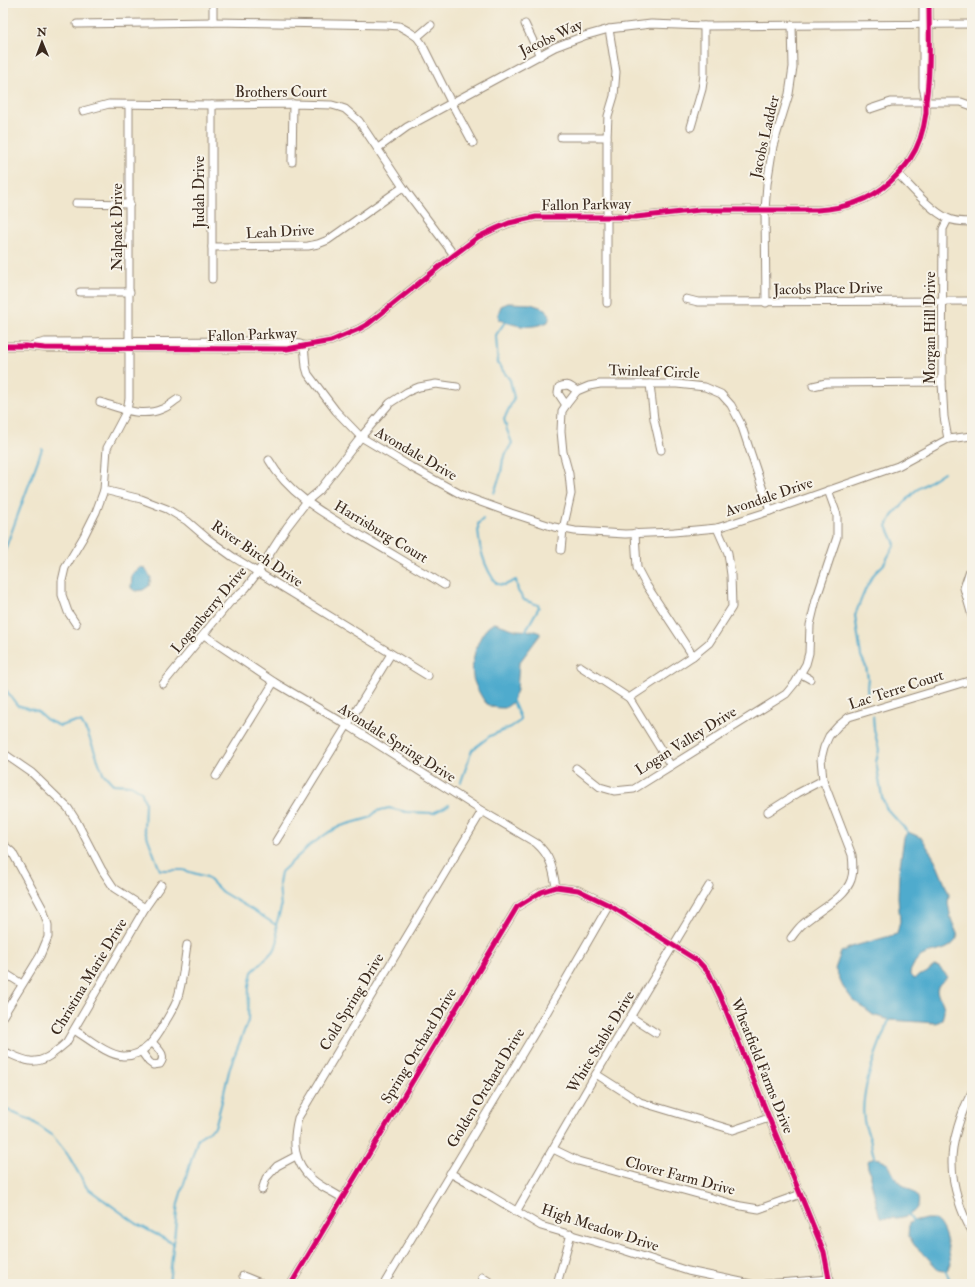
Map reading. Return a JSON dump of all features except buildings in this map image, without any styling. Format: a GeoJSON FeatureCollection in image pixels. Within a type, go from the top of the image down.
{"type":"FeatureCollection","features":[{"type":"Feature","properties":{"kind":"street"},"geometry":{"type":"LineString","coordinates":[[213,3],[213,22]]}},
{"type":"Feature","properties":{"kind":"street","name":"Fallon Parkway"},"geometry":{"type":"LineString","coordinates":[[923,3],[926,24]]}},
{"type":"Feature","properties":{"kind":"street","name":"Fallon Parkway"},"geometry":{"type":"LineString","coordinates":[[3,346],[25,346],[45,342],[130,345],[287,342],[304,345],[331,341],[368,324],[478,237],[524,219],[536,217],[636,217],[700,210],[818,210],[849,206],[868,198],[884,188],[910,159],[917,145],[924,123],[926,102],[923,87],[926,24],[929,3]]}},
{"type":"Feature","properties":{"kind":"street"},"geometry":{"type":"LineString","coordinates":[[77,24],[213,22],[399,26],[417,37],[473,143]]}},
{"type":"Feature","properties":{"kind":"street"},"geometry":{"type":"LineString","coordinates":[[525,24],[540,56]]}},
{"type":"Feature","properties":{"kind":"street","name":"Jacobs Way"},"geometry":{"type":"LineString","coordinates":[[378,148],[407,127],[555,47],[577,38],[609,29],[651,24],[704,26],[972,24]]}},
{"type":"Feature","properties":{"kind":"street"},"geometry":{"type":"LineString","coordinates":[[417,37],[431,25]]}},
{"type":"Feature","properties":{"kind":"street","name":"Jacobs Ladder"},"geometry":{"type":"LineString","coordinates":[[766,303],[765,210],[767,184],[772,153],[789,94],[793,66],[792,25]]}},
{"type":"Feature","properties":{"kind":"street"},"geometry":{"type":"LineString","coordinates":[[691,127],[702,89],[704,75],[704,26]]}},
{"type":"Feature","properties":{"kind":"street"},"geometry":{"type":"LineString","coordinates":[[606,303],[606,137],[608,116],[614,96],[616,72],[609,29]]}},
{"type":"Feature","properties":{"kind":"street"},"geometry":{"type":"LineString","coordinates":[[870,109],[891,102],[961,102],[972,106]]}},
{"type":"Feature","properties":{"kind":"street","name":"Brothers Court"},"geometry":{"type":"LineString","coordinates":[[84,111],[109,104],[292,104],[332,105],[345,109],[359,121],[404,187],[454,255]]}},
{"type":"Feature","properties":{"kind":"street"},"geometry":{"type":"LineString","coordinates":[[292,104],[292,162]]}},
{"type":"Feature","properties":{"kind":"street","name":"Nalpack Drive"},"geometry":{"type":"LineString","coordinates":[[127,410],[129,398],[130,345],[129,105]]}},
{"type":"Feature","properties":{"kind":"street","name":"Judah Drive"},"geometry":{"type":"LineString","coordinates":[[212,105],[212,279]]}},
{"type":"Feature","properties":{"kind":"street"},"geometry":{"type":"LineString","coordinates":[[561,137],[606,137]]}},
{"type":"Feature","properties":{"kind":"street"},"geometry":{"type":"LineString","coordinates":[[898,174],[934,209],[948,219],[972,222]]}},
{"type":"Feature","properties":{"kind":"street","name":"Leah Drive"},"geometry":{"type":"LineString","coordinates":[[212,247],[299,246],[318,244],[328,240],[404,187]]}},
{"type":"Feature","properties":{"kind":"street"},"geometry":{"type":"LineString","coordinates":[[76,203],[130,204]]}},
{"type":"Feature","properties":{"kind":"street","name":"Morgan Hill Drive"},"geometry":{"type":"LineString","coordinates":[[948,219],[943,229],[942,382],[944,417],[948,439]]}},
{"type":"Feature","properties":{"kind":"street"},"geometry":{"type":"LineString","coordinates":[[80,292],[130,292]]}},
{"type":"Feature","properties":{"kind":"street","name":"Jacobs Place Drive"},"geometry":{"type":"LineString","coordinates":[[686,299],[698,302],[766,303],[972,301]]}},
{"type":"Feature","properties":{"kind":"street","name":"Avondale Drive"},"geometry":{"type":"LineString","coordinates":[[304,345],[308,374],[336,411],[361,437],[464,496],[511,513],[575,531],[635,533],[674,532],[717,528],[898,466],[948,439],[972,436]]}},
{"type":"Feature","properties":{"kind":"street"},"geometry":{"type":"LineString","coordinates":[[813,386],[826,383],[942,382]]}},
{"type":"Feature","properties":{"kind":"street","name":"Loganberry Drive"},"geometry":{"type":"LineString","coordinates":[[163,684],[230,602],[246,588],[287,527],[307,501],[319,491],[361,437],[390,403],[407,392],[420,387],[436,384],[456,387]]}},
{"type":"Feature","properties":{"kind":"street"},"geometry":{"type":"LineString","coordinates":[[561,550],[571,494],[569,474],[563,452],[561,431],[562,411],[577,391],[569,385],[564,384],[559,387],[558,393],[566,405]]}},
{"type":"Feature","properties":{"kind":"street","name":"Twinleaf Circle"},"geometry":{"type":"LineString","coordinates":[[577,391],[589,386],[600,384],[677,384],[705,386],[721,394],[731,405],[741,424],[770,511]]}},
{"type":"Feature","properties":{"kind":"street"},"geometry":{"type":"LineString","coordinates":[[650,384],[654,419],[661,450]]}},
{"type":"Feature","properties":{"kind":"street"},"geometry":{"type":"LineString","coordinates":[[100,402],[138,413],[163,409],[178,399]]}},
{"type":"Feature","properties":{"kind":"street"},"geometry":{"type":"LineString","coordinates":[[76,624],[68,612],[62,595],[62,581],[65,568],[96,512],[104,490],[107,448],[127,410]]}},
{"type":"Feature","properties":{"kind":"street","name":"Harrisburg Court"},"geometry":{"type":"LineString","coordinates":[[269,460],[276,472],[288,486],[327,516],[444,585]]}},
{"type":"Feature","properties":{"kind":"street","name":"River Birch Drive"},"geometry":{"type":"LineString","coordinates":[[104,490],[141,499],[167,509],[187,521],[208,539],[258,572],[428,676]]}},
{"type":"Feature","properties":{"kind":"street","name":"Logan Valley Drive"},"geometry":{"type":"LineString","coordinates":[[576,768],[600,787],[614,791],[634,789],[786,694],[801,674],[806,664],[809,653],[810,625],[816,600],[837,537],[837,516],[828,490]]}},
{"type":"Feature","properties":{"kind":"street"},"geometry":{"type":"LineString","coordinates":[[629,698],[693,656],[709,643],[732,607],[731,575],[728,553],[717,528]]}},
{"type":"Feature","properties":{"kind":"street"},"geometry":{"type":"LineString","coordinates":[[635,533],[637,568],[645,583],[693,656]]}},
{"type":"Feature","properties":{"kind":"street"},"geometry":{"type":"LineString","coordinates":[[970,570],[964,588],[972,616]]}},
{"type":"Feature","properties":{"kind":"street","name":"Avondale Spring Drive"},"geometry":{"type":"LineString","coordinates":[[204,635],[274,682],[346,725],[544,849],[550,861],[556,887]]}},
{"type":"Feature","properties":{"kind":"street"},"geometry":{"type":"LineString","coordinates":[[276,841],[391,654]]}},
{"type":"Feature","properties":{"kind":"street"},"geometry":{"type":"LineString","coordinates":[[580,666],[629,698],[671,766]]}},
{"type":"Feature","properties":{"kind":"street"},"geometry":{"type":"LineString","coordinates":[[801,674],[810,680]]}},
{"type":"Feature","properties":{"kind":"street","name":"Lac Terre Court"},"geometry":{"type":"LineString","coordinates":[[791,938],[801,925],[843,892],[851,881],[854,866],[852,855],[822,780],[821,759],[829,736],[849,717],[972,680]]}},
{"type":"Feature","properties":{"kind":"street"},"geometry":{"type":"LineString","coordinates":[[216,776],[274,682]]}},
{"type":"Feature","properties":{"kind":"street"},"geometry":{"type":"LineString","coordinates":[[3,753],[32,773],[68,808],[102,870],[114,888],[145,908]]}},
{"type":"Feature","properties":{"kind":"street"},"geometry":{"type":"LineString","coordinates":[[768,812],[822,780]]}},
{"type":"Feature","properties":{"kind":"street","name":"Cold Spring Drive"},"geometry":{"type":"LineString","coordinates":[[342,1198],[314,1181],[304,1172],[296,1156],[294,1148],[294,1134],[298,1118],[482,811]]}},
{"type":"Feature","properties":{"kind":"street"},"geometry":{"type":"LineString","coordinates":[[3,844],[12,852],[43,909],[48,925],[48,937],[40,956],[3,1016]]}},
{"type":"Feature","properties":{"kind":"street","name":"Christina Marie Drive"},"geometry":{"type":"LineString","coordinates":[[3,1051],[30,1061],[39,1060],[48,1058],[66,1043],[145,908],[161,886]]}},
{"type":"Feature","properties":{"kind":"street","name":"White Stable Drive"},"geometry":{"type":"LineString","coordinates":[[516,1212],[596,1074],[709,886]]}},
{"type":"Feature","properties":{"kind":"street","name":"Spring Orchard Drive"},"geometry":{"type":"LineString","coordinates":[[291,1284],[517,907],[541,892],[556,887],[578,890],[609,905]]}},
{"type":"Feature","properties":{"kind":"street","name":"Wheatfield Farms Drive"},"geometry":{"type":"LineString","coordinates":[[609,905],[698,961],[705,967],[714,980],[824,1252],[830,1282]]}},
{"type":"Feature","properties":{"kind":"street","name":"Golden Orchard Drive"},"geometry":{"type":"LineString","coordinates":[[384,1284],[543,1019],[609,905]]}},
{"type":"Feature","properties":{"kind":"street"},"geometry":{"type":"LineString","coordinates":[[74,1030],[111,1053],[123,1056],[136,1054],[150,1046],[161,1030],[177,1001],[182,982],[187,945]]}},
{"type":"Feature","properties":{"kind":"street"},"geometry":{"type":"LineString","coordinates":[[3,972],[22,984]]}},
{"type":"Feature","properties":{"kind":"street"},"geometry":{"type":"LineString","coordinates":[[631,1017],[656,1034]]}},
{"type":"Feature","properties":{"kind":"street"},"geometry":{"type":"LineString","coordinates":[[141,1051],[145,1058],[153,1065],[160,1064],[162,1062],[163,1055],[152,1042]]}},
{"type":"Feature","properties":{"kind":"street"},"geometry":{"type":"LineString","coordinates":[[596,1074],[640,1102],[733,1130],[769,1118]]}},
{"type":"Feature","properties":{"kind":"street"},"geometry":{"type":"LineString","coordinates":[[972,1092],[960,1118],[952,1155],[952,1164],[959,1201],[972,1231]]}},
{"type":"Feature","properties":{"kind":"street","name":"Clover Farm Drive"},"geometry":{"type":"LineString","coordinates":[[553,1149],[584,1163],[741,1206],[759,1209],[801,1194]]}},
{"type":"Feature","properties":{"kind":"street"},"geometry":{"type":"LineString","coordinates":[[262,1190],[266,1178],[278,1166],[296,1156]]}},
{"type":"Feature","properties":{"kind":"street","name":"High Meadow Drive"},"geometry":{"type":"LineString","coordinates":[[450,1173],[541,1226],[688,1271],[751,1284]]}},
{"type":"Feature","properties":{"kind":"street"},"geometry":{"type":"LineString","coordinates":[[557,1284],[571,1234]]}},
{"type":"Feature","properties":{"kind":"street"},"geometry":{"type":"LineString","coordinates":[[243,1276],[264,1284]]}},
{"type":"Feature","properties":{"kind":"street"},"geometry":{"type":"LineString","coordinates":[[482,1277],[493,1284]]}},
{"type":"Feature","properties":{"kind":"street"},"geometry":{"type":"LineString","coordinates":[[765,1284],[830,1282]]}},
{"type":"Feature","properties":{"kind":"water"},"geometry":{"type":"Polygon","coordinates":[[[508,303],[531,304],[546,309],[550,316],[548,322],[535,326],[523,326],[499,320],[498,314],[501,306],[508,303]]]}},
{"type":"Feature","properties":{"kind":"water"},"geometry":{"type":"Polygon","coordinates":[[[141,567],[146,569],[151,578],[149,586],[143,590],[135,591],[131,588],[132,574],[141,567]]]}},
{"type":"Feature","properties":{"kind":"water"},"geometry":{"type":"Polygon","coordinates":[[[495,623],[516,630],[535,631],[540,633],[519,663],[517,690],[512,703],[505,708],[494,707],[487,704],[474,682],[472,670],[474,654],[480,638],[489,626],[495,623]]]}},
{"type":"Feature","properties":{"kind":"water"},"geometry":{"type":"Polygon","coordinates":[[[908,832],[922,838],[935,860],[949,894],[948,903],[951,919],[958,936],[954,943],[948,947],[922,956],[917,960],[910,971],[910,975],[914,979],[917,976],[926,973],[934,966],[939,967],[948,977],[942,982],[937,990],[942,1001],[944,1011],[942,1020],[936,1023],[889,1020],[873,1015],[853,1000],[843,987],[835,969],[841,952],[851,947],[897,934],[900,921],[898,897],[899,873],[904,837],[908,832]]]}},
{"type":"Feature","properties":{"kind":"water"},"geometry":{"type":"Polygon","coordinates":[[[875,1158],[884,1161],[890,1166],[898,1181],[917,1196],[919,1200],[918,1205],[912,1213],[907,1216],[896,1218],[880,1218],[871,1182],[871,1173],[868,1168],[867,1161],[875,1158]]]}},
{"type":"Feature","properties":{"kind":"water"},"geometry":{"type":"Polygon","coordinates":[[[933,1219],[941,1226],[944,1232],[951,1264],[947,1270],[939,1270],[915,1246],[908,1236],[909,1223],[916,1220],[933,1219]]]}},
{"type":"Feature","properties":{"kind":"waterway"},"geometry":{"type":"LineString","coordinates":[[494,493],[501,473],[503,459],[512,443],[504,419],[514,398],[510,380],[498,364],[496,335],[505,322]]}},
{"type":"Feature","properties":{"kind":"waterway"},"geometry":{"type":"LineString","coordinates":[[3,555],[42,449]]}},
{"type":"Feature","properties":{"kind":"waterway"},"geometry":{"type":"LineString","coordinates":[[868,696],[868,678],[866,667],[861,656],[855,615],[865,590],[874,574],[884,564],[895,544],[887,526],[892,516],[915,491],[944,472]]}},
{"type":"Feature","properties":{"kind":"waterway"},"geometry":{"type":"LineString","coordinates":[[483,519],[478,524],[479,540],[485,564],[492,578],[497,584],[505,585],[516,580],[518,591],[524,600],[538,605],[539,607],[525,632]]}},
{"type":"Feature","properties":{"kind":"waterway"},"geometry":{"type":"LineString","coordinates":[[3,683],[6,690],[17,705],[37,711],[47,720],[60,726],[73,722],[81,722],[88,734],[103,773],[113,784],[131,785],[141,791],[145,802],[144,828],[160,870],[183,870],[207,877],[222,892],[276,925]]}},
{"type":"Feature","properties":{"kind":"waterway"},"geometry":{"type":"LineString","coordinates":[[461,782],[472,750],[490,736],[511,727],[520,721],[512,699]]}},
{"type":"Feature","properties":{"kind":"waterway"},"geometry":{"type":"LineString","coordinates":[[873,716],[874,729],[879,750],[876,762],[882,797],[886,808],[908,832]]}},
{"type":"Feature","properties":{"kind":"waterway"},"geometry":{"type":"LineString","coordinates":[[169,1284],[178,1203],[198,1138],[215,1127],[230,1067],[248,1021],[249,986],[252,972],[275,949],[278,940],[276,925],[281,908],[279,884],[281,872],[309,846],[329,832],[341,826],[369,818],[377,811],[389,808],[406,812],[433,813],[449,805]]}},
{"type":"Feature","properties":{"kind":"waterway"},"geometry":{"type":"LineString","coordinates":[[876,1160],[865,1125],[863,1113],[864,1100],[866,1086],[874,1057],[889,1020]]}},
{"type":"Feature","properties":{"kind":"waterway"},"geometry":{"type":"LineString","coordinates":[[3,1108],[32,1121],[52,1135],[68,1155],[87,1188],[137,1224],[174,1244]]}},
{"type":"Feature","properties":{"kind":"waterway"},"geometry":{"type":"LineString","coordinates":[[908,1214],[914,1223]]}},
{"type":"Feature","properties":{"kind":"waterway"},"geometry":{"type":"LineString","coordinates":[[945,1270],[952,1284]]}},
{"type":"Feature","properties":{"kind":"cycle path"},"geometry":{"type":"LineString","coordinates":[[3,346],[45,348],[287,349],[331,341],[368,324],[478,237],[509,223],[536,217],[636,217],[700,210],[817,210],[847,205],[865,199],[882,189],[901,171],[913,154],[922,131],[926,113],[928,89],[929,3]]}},
{"type":"Feature","properties":{"kind":"cycle path"},"geometry":{"type":"LineString","coordinates":[[291,1284],[517,907],[541,892],[556,887],[578,890],[609,905],[698,961],[709,973],[721,998],[824,1252],[830,1284]]}}]}
